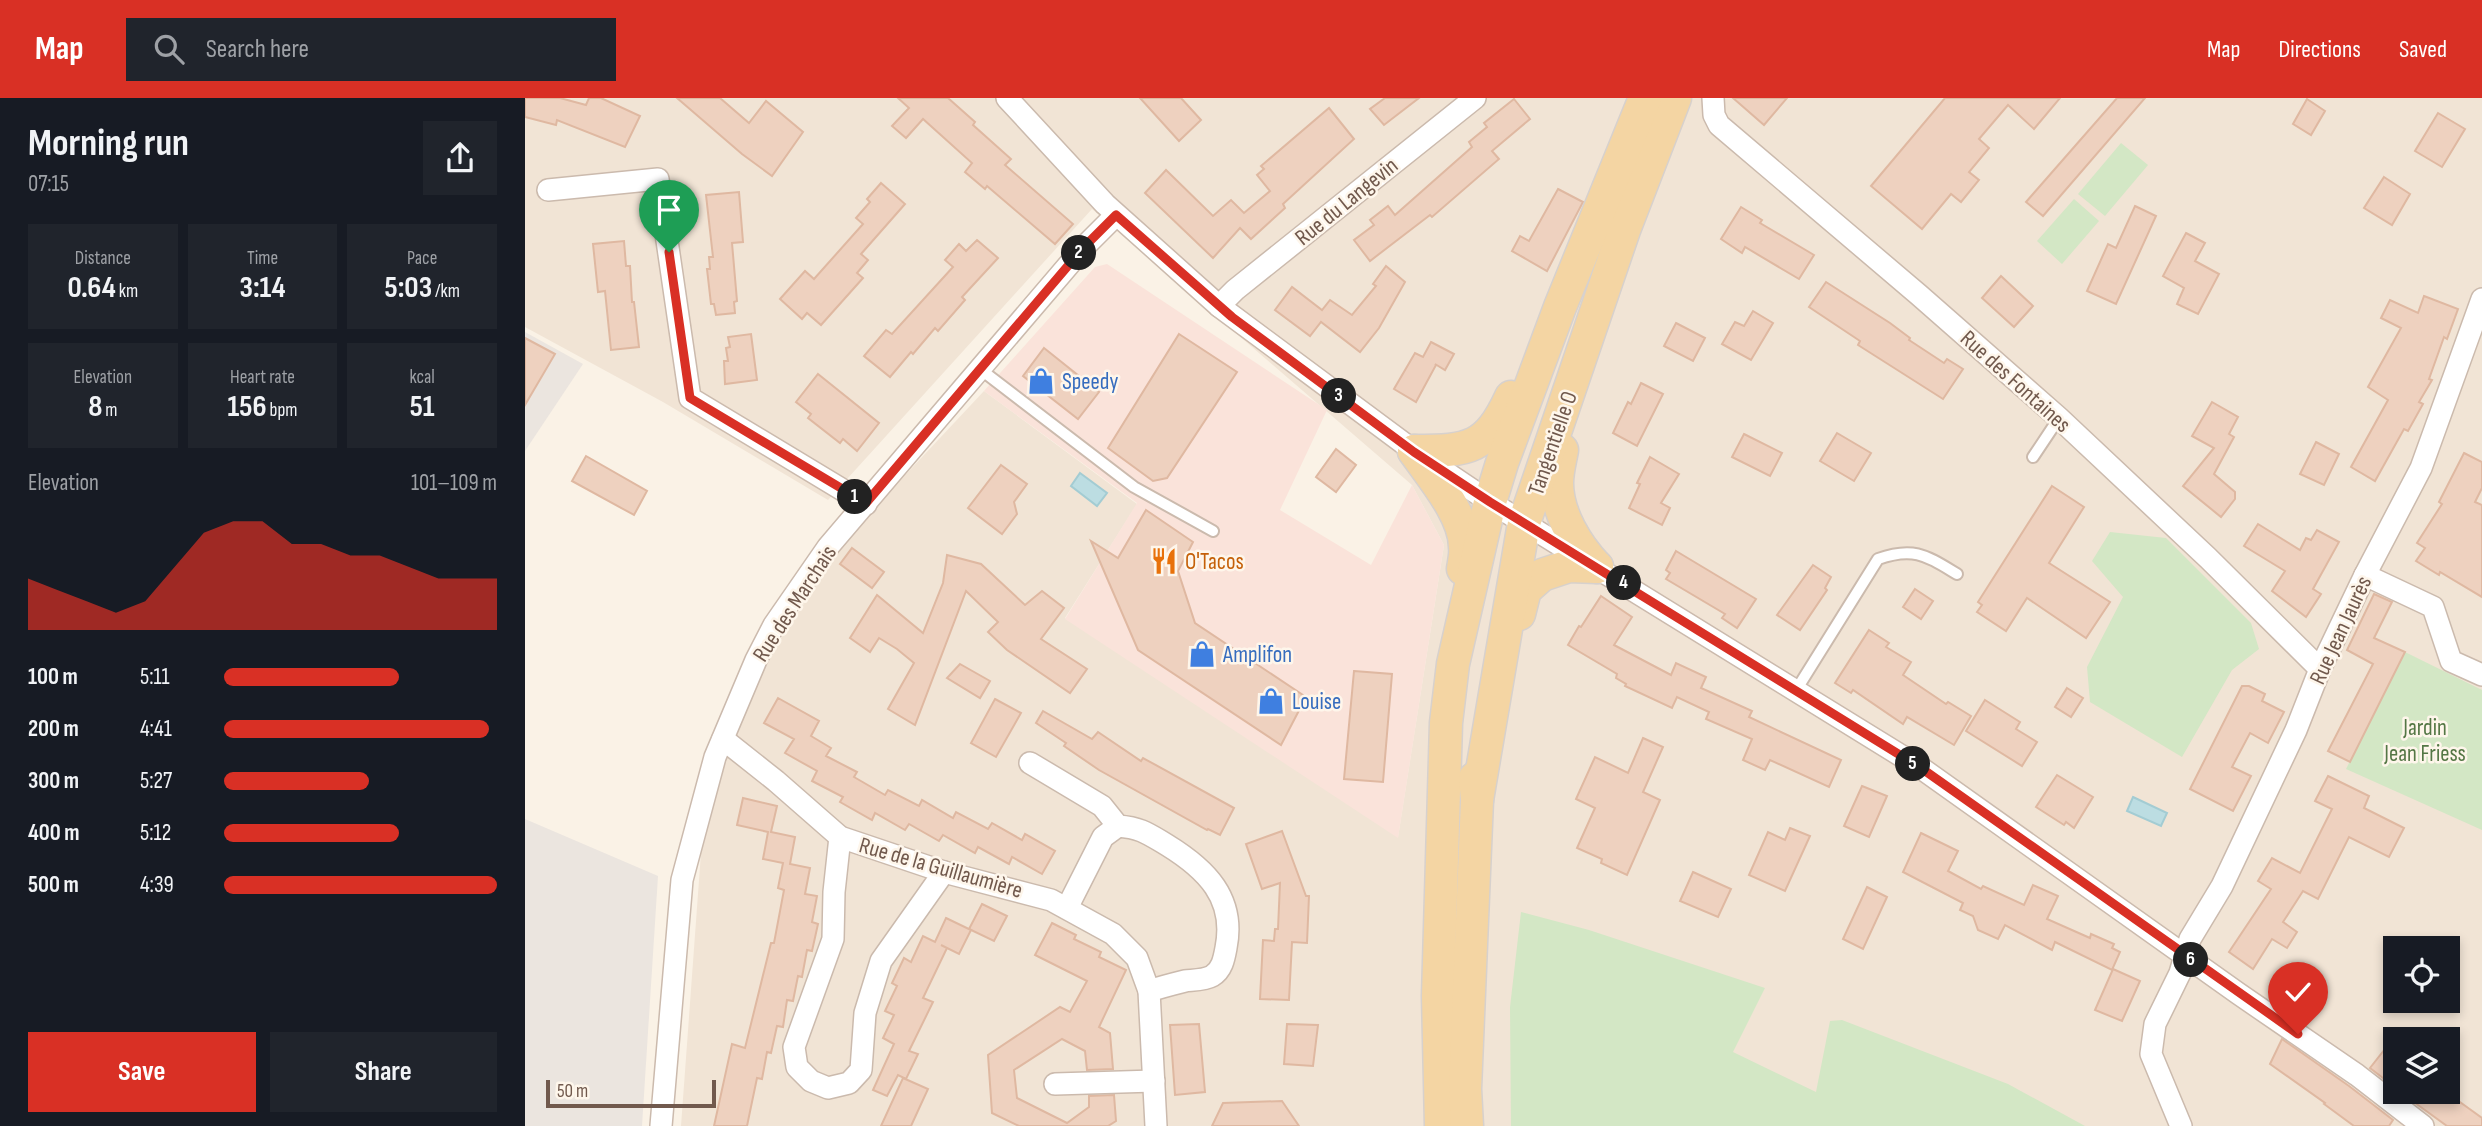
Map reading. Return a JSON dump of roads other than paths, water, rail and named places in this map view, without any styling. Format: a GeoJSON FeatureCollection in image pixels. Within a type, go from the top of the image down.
{"type":"FeatureCollection","features":[{"type":"Feature","properties":{"kind":"main road","name":"Tangentielle O"},"geometry":{"type":"LineString","coordinates":[[1453,664],[1490,502],[1502,463],[1560,307],[1645,98]]}},
{"type":"Feature","properties":{"kind":"main road","name":"Tangentielle O"},"geometry":{"type":"LineString","coordinates":[[1477,800],[1524,523],[1624,230],[1675,98]]}},
{"type":"Feature","properties":{"kind":"main road"},"geometry":{"type":"LineString","coordinates":[[1414,452],[1452,451],[1473,444],[1492,431],[1503,413],[1580,246],[1598,216]]}},
{"type":"Feature","properties":{"kind":"main road"},"geometry":{"type":"LineString","coordinates":[[1524,523],[1513,505],[1516,468],[1556,345],[1560,307]]}},
{"type":"Feature","properties":{"kind":"main road"},"geometry":{"type":"LineString","coordinates":[[1568,398],[1557,485],[1562,508],[1580,549],[1597,567]]}},
{"type":"Feature","properties":{"kind":"main road"},"geometry":{"type":"LineString","coordinates":[[1414,452],[1452,507],[1466,545],[1446,723],[1438,996],[1441,1126]]}},
{"type":"Feature","properties":{"kind":"main road"},"geometry":{"type":"LineString","coordinates":[[1467,1126],[1465,1076],[1477,800],[1472,743],[1506,530],[1501,517],[1490,502]]}},
{"type":"Feature","properties":{"kind":"main road"},"geometry":{"type":"LineString","coordinates":[[1477,800],[1525,590],[1551,571],[1569,565],[1597,567]]}},
{"type":"Feature","properties":{"kind":"street"},"geometry":{"type":"LineString","coordinates":[[1007,98],[1116,215],[1219,306],[1414,452],[1490,502],[1921,768],[2357,1075],[2423,1126]]}},
{"type":"Feature","properties":{"kind":"street","name":"Rue du Langevin"},"geometry":{"type":"LineString","coordinates":[[1219,306],[1235,290],[1475,98]]}},
{"type":"Feature","properties":{"kind":"street","name":"Rue des Fontaines"},"geometry":{"type":"LineString","coordinates":[[1713,98],[1714,114],[1719,125],[2059,418],[2321,669]]}},
{"type":"Feature","properties":{"kind":"street"},"geometry":{"type":"LineString","coordinates":[[548,190],[658,178],[690,398],[866,503]]}},
{"type":"Feature","properties":{"kind":"street","name":"Rue des Marchais"},"geometry":{"type":"LineString","coordinates":[[661,1126],[682,880],[715,757],[774,625],[828,547],[1084,247],[1116,215]]}},
{"type":"Feature","properties":{"kind":"street","name":"Rue Jean Jaurès"},"geometry":{"type":"LineString","coordinates":[[2181,1126],[2151,1054],[2155,1024],[2180,973],[2190,939],[2222,886],[2365,575],[2421,468],[2482,299]]}},
{"type":"Feature","properties":{"kind":"street"},"geometry":{"type":"LineString","coordinates":[[2365,575],[2433,607],[2451,661],[2482,675]]}},
{"type":"Feature","properties":{"kind":"street","name":"Rue de la Guillaumière"},"geometry":{"type":"LineString","coordinates":[[723,739],[840,837],[944,872],[1031,893],[1067,908],[1113,934],[1137,958],[1149,991],[1158,1126]]}},
{"type":"Feature","properties":{"kind":"street"},"geometry":{"type":"LineString","coordinates":[[1030,763],[1103,806],[1118,826]]}},
{"type":"Feature","properties":{"kind":"street"},"geometry":{"type":"LineString","coordinates":[[1067,908],[1103,837],[1118,826],[1138,827],[1197,865],[1212,881],[1222,898],[1227,926],[1221,967],[1211,976],[1149,991]]}},
{"type":"Feature","properties":{"kind":"street"},"geometry":{"type":"LineString","coordinates":[[840,837],[832,939],[794,1047],[797,1067],[811,1081],[828,1088],[849,1083],[861,1070],[866,1013],[881,961],[944,872]]}},
{"type":"Feature","properties":{"kind":"street"},"geometry":{"type":"LineString","coordinates":[[1055,1084],[1154,1081]]}},
{"type":"Feature","properties":{"kind":"lane"},"geometry":{"type":"LineString","coordinates":[[980,369],[1134,487],[1213,531]]}},
{"type":"Feature","properties":{"kind":"lane"},"geometry":{"type":"LineString","coordinates":[[2033,457],[2059,418]]}},
{"type":"Feature","properties":{"kind":"lane"},"geometry":{"type":"LineString","coordinates":[[1795,692],[1878,559],[1894,553],[1923,554],[1957,574]]}},
{"type":"Feature","properties":{"kind":"water"},"geometry":{"type":"Polygon","coordinates":[[[1080,473],[1107,493],[1097,506],[1071,486],[1080,473]]]}},
{"type":"Feature","properties":{"kind":"water"},"geometry":{"type":"Polygon","coordinates":[[[2133,797],[2167,813],[2161,826],[2127,811],[2133,797]]]}},
{"type":"Feature","properties":{"kind":"place","name":"Speedy"},"geometry":{"type":"Point","coordinates":[1041,381]}},
{"type":"Feature","properties":{"kind":"place","name":"O'Tacos"},"geometry":{"type":"Point","coordinates":[1164,561]}},
{"type":"Feature","properties":{"kind":"place","name":"Amplifon"},"geometry":{"type":"Point","coordinates":[1202,654]}},
{"type":"Feature","properties":{"kind":"place","name":"Louise"},"geometry":{"type":"Point","coordinates":[1271,701]}},
{"type":"Feature","properties":{"kind":"park label","name":"Jardin Jean Friess"},"geometry":{"type":"Point","coordinates":[2425,740]}}]}
